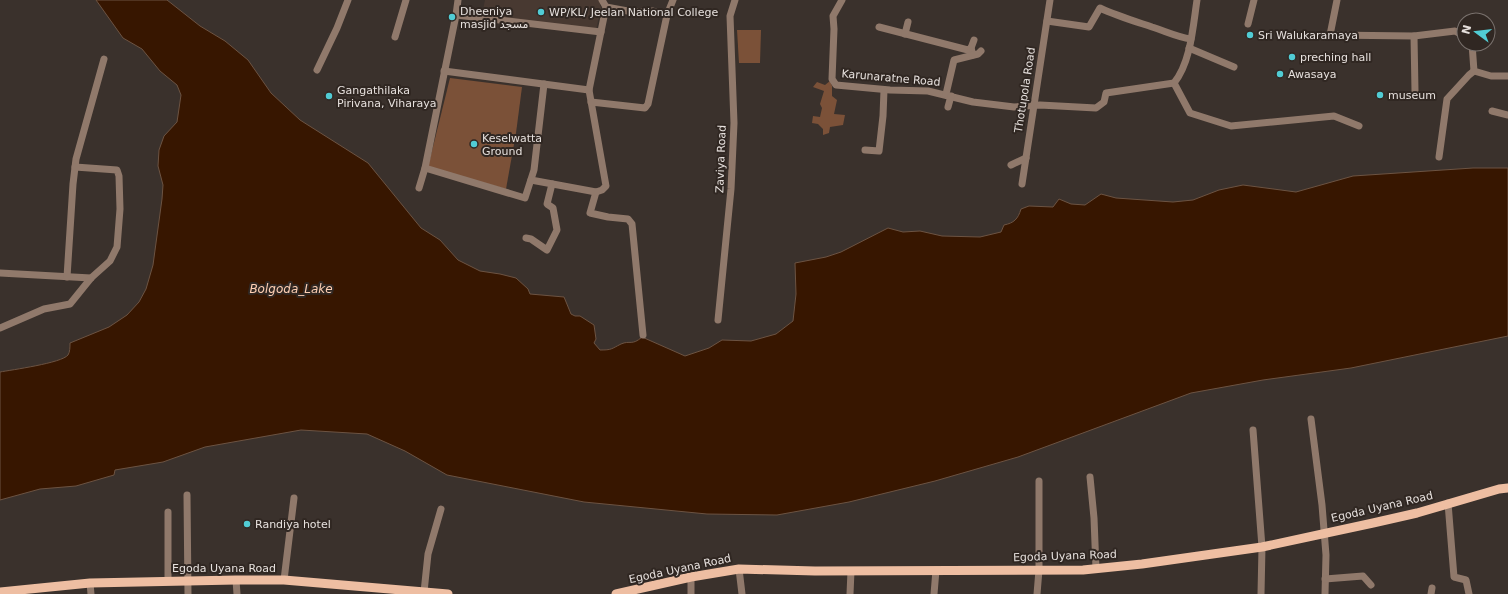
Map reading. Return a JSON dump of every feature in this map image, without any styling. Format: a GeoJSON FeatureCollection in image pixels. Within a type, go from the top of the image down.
{"type":"FeatureCollection","features":[{"type":"Feature","properties":{"kind":"main road","name":"Egoda Uyana Road"},"geometry":{"type":"LineString","coordinates":[[616,594],[690,577],[739,569],[851,571],[1096,569],[1262,547],[1373,523],[1499,489],[1508,488]]}},
{"type":"Feature","properties":{"kind":"main road","name":"Egoda Uyana Road"},"geometry":{"type":"LineString","coordinates":[[0,592],[90,583],[168,580],[284,580],[448,594]]}},
{"type":"Feature","properties":{"kind":"street"},"geometry":{"type":"LineString","coordinates":[[317,70],[337,28],[348,0]]}},
{"type":"Feature","properties":{"kind":"street"},"geometry":{"type":"LineString","coordinates":[[395,37],[406,0]]}},
{"type":"Feature","properties":{"kind":"street"},"geometry":{"type":"LineString","coordinates":[[419,188],[425,168],[458,0]]}},
{"type":"Feature","properties":{"kind":"street"},"geometry":{"type":"LineString","coordinates":[[531,180],[596,192],[602,190],[606,186],[589,90],[606,7],[602,0]]}},
{"type":"Feature","properties":{"kind":"street"},"geometry":{"type":"LineString","coordinates":[[591,102],[645,108],[648,104],[667,15],[673,0]]}},
{"type":"Feature","properties":{"kind":"street","name":"Zaviya Road"},"geometry":{"type":"LineString","coordinates":[[718,320],[731,189],[734,123],[730,16],[735,0]]}},
{"type":"Feature","properties":{"kind":"street","name":"Karunaratne Road"},"geometry":{"type":"LineString","coordinates":[[842,0],[833,16],[834,30],[832,79],[836,85],[884,90],[928,91],[987,103],[1014,106],[1096,108],[1104,102],[1106,93],[1174,83]]}},
{"type":"Feature","properties":{"kind":"street","name":"Thotupola Road"},"geometry":{"type":"LineString","coordinates":[[1022,184],[1050,0]]}},
{"type":"Feature","properties":{"kind":"street"},"geometry":{"type":"LineString","coordinates":[[1197,0],[1189,48],[1180,75],[1174,83],[1190,113],[1231,126],[1334,116],[1360,126]]}},
{"type":"Feature","properties":{"kind":"street"},"geometry":{"type":"LineString","coordinates":[[1248,24],[1254,0]]}},
{"type":"Feature","properties":{"kind":"street"},"geometry":{"type":"LineString","coordinates":[[1337,0],[1330,35],[1414,36],[1456,32]]}},
{"type":"Feature","properties":{"kind":"street"},"geometry":{"type":"LineString","coordinates":[[606,7],[633,12],[653,11],[667,15]]}},
{"type":"Feature","properties":{"kind":"street"},"geometry":{"type":"LineString","coordinates":[[1046,21],[1089,27],[1100,8],[1130,21],[1191,39]]}},
{"type":"Feature","properties":{"kind":"street"},"geometry":{"type":"LineString","coordinates":[[456,15],[601,32]]}},
{"type":"Feature","properties":{"kind":"street"},"geometry":{"type":"LineString","coordinates":[[905,34],[908,22]]}},
{"type":"Feature","properties":{"kind":"street"},"geometry":{"type":"LineString","coordinates":[[879,27],[972,52],[981,52]]}},
{"type":"Feature","properties":{"kind":"street"},"geometry":{"type":"LineString","coordinates":[[1414,36],[1415,91]]}},
{"type":"Feature","properties":{"kind":"street"},"geometry":{"type":"LineString","coordinates":[[972,52],[974,40]]}},
{"type":"Feature","properties":{"kind":"street"},"geometry":{"type":"LineString","coordinates":[[1189,48],[1234,68]]}},
{"type":"Feature","properties":{"kind":"street"},"geometry":{"type":"LineString","coordinates":[[948,107],[948,95],[954,60],[972,52]]}},
{"type":"Feature","properties":{"kind":"street"},"geometry":{"type":"LineString","coordinates":[[1473,52],[1474,71]]}},
{"type":"Feature","properties":{"kind":"street"},"geometry":{"type":"LineString","coordinates":[[67,276],[75,167],[104,58]]}},
{"type":"Feature","properties":{"kind":"street"},"geometry":{"type":"LineString","coordinates":[[444,71],[589,90]]}},
{"type":"Feature","properties":{"kind":"street"},"geometry":{"type":"LineString","coordinates":[[1474,71],[1491,76],[1508,76]]}},
{"type":"Feature","properties":{"kind":"street"},"geometry":{"type":"LineString","coordinates":[[1439,157],[1447,99],[1474,71]]}},
{"type":"Feature","properties":{"kind":"street"},"geometry":{"type":"LineString","coordinates":[[425,168],[525,198],[534,170],[544,84]]}},
{"type":"Feature","properties":{"kind":"street"},"geometry":{"type":"LineString","coordinates":[[865,150],[879,151],[884,90]]}},
{"type":"Feature","properties":{"kind":"street"},"geometry":{"type":"LineString","coordinates":[[1492,111],[1508,114]]}},
{"type":"Feature","properties":{"kind":"street"},"geometry":{"type":"LineString","coordinates":[[1012,165],[1026,158]]}},
{"type":"Feature","properties":{"kind":"street"},"geometry":{"type":"LineString","coordinates":[[0,328],[44,309],[70,304],[91,278],[110,261],[117,247],[120,210],[118,170],[75,167]]}},
{"type":"Feature","properties":{"kind":"street"},"geometry":{"type":"LineString","coordinates":[[526,238],[531,239],[547,250],[557,230],[553,208],[547,204],[552,184]]}},
{"type":"Feature","properties":{"kind":"street"},"geometry":{"type":"LineString","coordinates":[[596,192],[590,213],[628,219],[632,224],[642,335]]}},
{"type":"Feature","properties":{"kind":"street"},"geometry":{"type":"LineString","coordinates":[[0,273],[91,278]]}},
{"type":"Feature","properties":{"kind":"street"},"geometry":{"type":"LineString","coordinates":[[1311,419],[1322,506],[1323,533],[1326,554],[1325,594]]}},
{"type":"Feature","properties":{"kind":"street"},"geometry":{"type":"LineString","coordinates":[[1253,430],[1262,547],[1261,594]]}},
{"type":"Feature","properties":{"kind":"street"},"geometry":{"type":"LineString","coordinates":[[1090,477],[1094,518],[1096,569]]}},
{"type":"Feature","properties":{"kind":"street"},"geometry":{"type":"LineString","coordinates":[[1037,594],[1039,570],[1039,481]]}},
{"type":"Feature","properties":{"kind":"street"},"geometry":{"type":"LineString","coordinates":[[187,494],[188,594]]}},
{"type":"Feature","properties":{"kind":"street"},"geometry":{"type":"LineString","coordinates":[[284,580],[294,498]]}},
{"type":"Feature","properties":{"kind":"street"},"geometry":{"type":"LineString","coordinates":[[1448,504],[1454,577],[1466,580],[1469,594]]}},
{"type":"Feature","properties":{"kind":"street"},"geometry":{"type":"LineString","coordinates":[[424,592],[428,554],[441,510]]}},
{"type":"Feature","properties":{"kind":"street"},"geometry":{"type":"LineString","coordinates":[[168,512],[168,580]]}},
{"type":"Feature","properties":{"kind":"street"},"geometry":{"type":"LineString","coordinates":[[739,569],[742,594]]}},
{"type":"Feature","properties":{"kind":"street"},"geometry":{"type":"LineString","coordinates":[[934,594],[936,570]]}},
{"type":"Feature","properties":{"kind":"street"},"geometry":{"type":"LineString","coordinates":[[850,594],[851,571]]}},
{"type":"Feature","properties":{"kind":"street"},"geometry":{"type":"LineString","coordinates":[[1325,579],[1363,576],[1372,584]]}},
{"type":"Feature","properties":{"kind":"street"},"geometry":{"type":"LineString","coordinates":[[690,577],[691,594]]}},
{"type":"Feature","properties":{"kind":"street"},"geometry":{"type":"LineString","coordinates":[[236,580],[237,594]]}},
{"type":"Feature","properties":{"kind":"street"},"geometry":{"type":"LineString","coordinates":[[90,583],[91,594]]}},
{"type":"Feature","properties":{"kind":"shaded area","name":"WP/KL/ Jeelan National College"},"geometry":{"type":"Polygon","coordinates":[[[485,0],[599,0],[601,8],[596,30],[482,15],[485,0]]]}},
{"type":"Feature","properties":{"kind":"shaded area"},"geometry":{"type":"Polygon","coordinates":[[[737,30],[761,30],[760,63],[739,63],[737,30]]]}},
{"type":"Feature","properties":{"kind":"shaded area","name":"Keselwatta Ground"},"geometry":{"type":"Polygon","coordinates":[[[450,78],[522,87],[516,133],[506,189],[428,167],[450,78]]]}},
{"type":"Feature","properties":{"kind":"shaded area"},"geometry":{"type":"Polygon","coordinates":[[[830,81],[832,86],[832,96],[837,100],[834,114],[845,115],[843,125],[830,127],[829,133],[823,135],[823,129],[818,124],[812,123],[813,116],[820,117],[822,108],[820,104],[824,91],[813,87],[817,82],[825,85],[830,81]]]}},
{"type":"Feature","properties":{"kind":"water","name":"Bolgoda_Lake"},"geometry":{"type":"Polygon","coordinates":[[[96,0],[167,0],[200,26],[225,41],[248,60],[271,93],[300,120],[368,163],[421,228],[440,240],[458,260],[480,271],[516,278],[528,289],[530,294],[564,297],[571,314],[580,316],[594,325],[596,339],[594,343],[600,350],[633,342],[642,337],[685,356],[709,348],[722,340],[751,341],[776,334],[793,321],[796,294],[795,263],[826,257],[841,252],[888,228],[903,232],[920,231],[942,236],[980,237],[1001,232],[1004,225],[1013,222],[1017,218],[1021,209],[1029,206],[1053,207],[1059,199],[1071,204],[1085,205],[1101,194],[1116,198],[1173,202],[1193,200],[1219,190],[1243,185],[1296,192],[1353,176],[1473,168],[1508,168],[1508,336],[1351,368],[1263,380],[1191,393],[1018,457],[935,481],[849,502],[777,515],[707,514],[584,502],[447,475],[405,451],[367,434],[301,430],[205,447],[163,462],[115,470],[114,475],[76,486],[40,489],[0,500],[0,372],[25,368],[64,358],[69,354],[70,343],[109,327],[127,315],[139,302],[146,289],[153,265],[163,185],[158,166],[159,150],[164,136],[177,122],[181,95],[177,85],[160,71],[142,49],[123,38],[96,0]]]}},
{"type":"Feature","properties":{"kind":"place","name":"WP/KL/ Jeelan National College"},"geometry":{"type":"Point","coordinates":[541,12]}},
{"type":"Feature","properties":{"kind":"place","name":"Dheeniya masjid مسجد"},"geometry":{"type":"Point","coordinates":[452,17]}},
{"type":"Feature","properties":{"kind":"place","name":"Sri Walukaramaya"},"geometry":{"type":"Point","coordinates":[1250,35]}},
{"type":"Feature","properties":{"kind":"place","name":"preching hall"},"geometry":{"type":"Point","coordinates":[1292,57]}},
{"type":"Feature","properties":{"kind":"place","name":"Awasaya"},"geometry":{"type":"Point","coordinates":[1280,74]}},
{"type":"Feature","properties":{"kind":"place","name":"museum"},"geometry":{"type":"Point","coordinates":[1380,95]}},
{"type":"Feature","properties":{"kind":"place","name":"Gangathilaka Pirivana, Viharaya"},"geometry":{"type":"Point","coordinates":[329,96]}},
{"type":"Feature","properties":{"kind":"place","name":"Keselwatta Ground"},"geometry":{"type":"Point","coordinates":[474,144]}},
{"type":"Feature","properties":{"kind":"place","name":"Randiya hotel"},"geometry":{"type":"Point","coordinates":[247,524]}}]}
